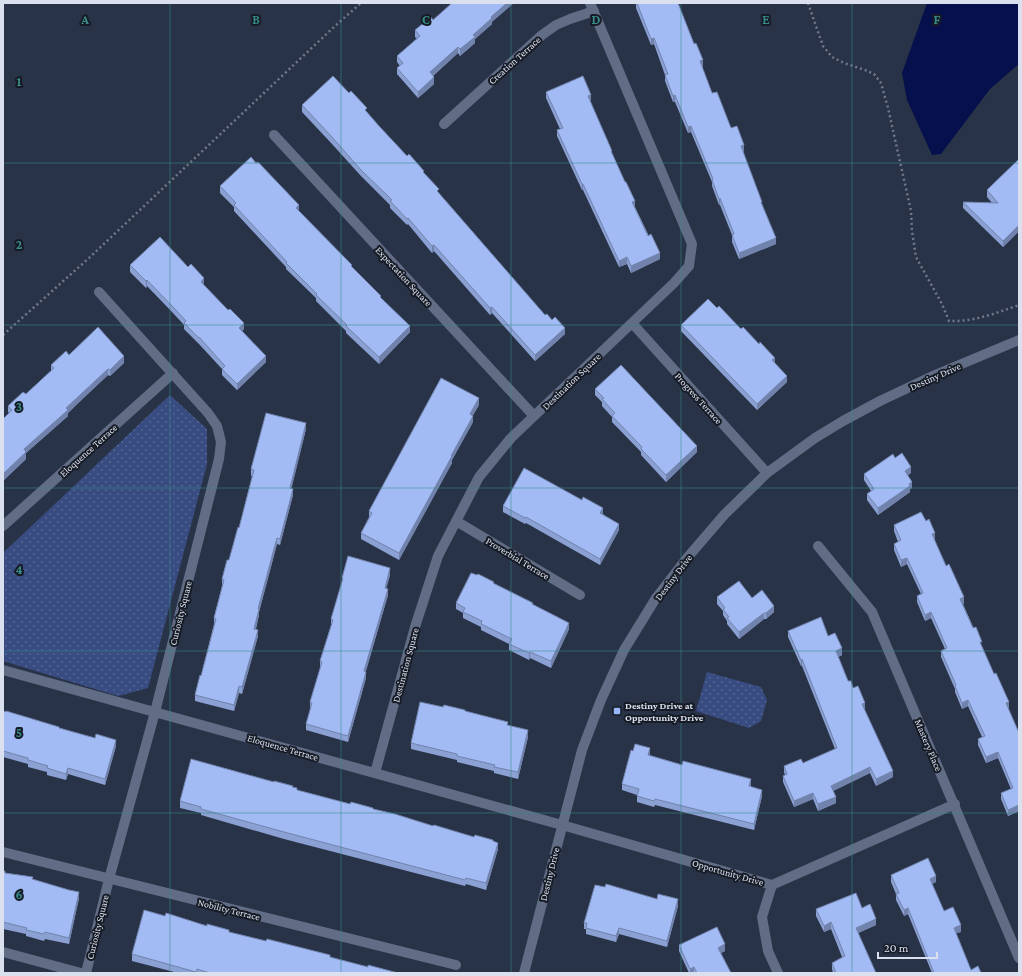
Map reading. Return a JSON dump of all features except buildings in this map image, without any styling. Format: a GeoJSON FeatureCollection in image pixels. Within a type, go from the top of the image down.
{"type":"FeatureCollection","features":[{"type":"Feature","properties":{"kind":"street","name":"Creation Terrace"},"geometry":{"type":"LineString","coordinates":[[444,124],[542,35],[556,25],[592,7]]}},
{"type":"Feature","properties":{"kind":"street","name":"Destination Square"},"geometry":{"type":"LineString","coordinates":[[375,773],[415,627],[438,556],[479,477],[511,438],[674,283],[689,266],[692,244],[592,7]]}},
{"type":"Feature","properties":{"kind":"street","name":"Expectation Square"},"geometry":{"type":"LineString","coordinates":[[274,135],[534,416]]}},
{"type":"Feature","properties":{"kind":"street","name":"Curiosity Square"},"geometry":{"type":"LineString","coordinates":[[86,973],[109,879],[155,712],[219,459],[221,442],[217,426],[208,413],[99,292]]}},
{"type":"Feature","properties":{"kind":"street","name":"Progress Terrace"},"geometry":{"type":"LineString","coordinates":[[632,323],[767,473]]}},
{"type":"Feature","properties":{"kind":"street","name":"Destiny Drive"},"geometry":{"type":"LineString","coordinates":[[524,973],[584,744],[601,700],[624,650],[656,598],[687,558],[724,515],[767,473],[815,438],[880,401],[935,375],[1019,340]]}},
{"type":"Feature","properties":{"kind":"street","name":"Eloquence Terrace"},"geometry":{"type":"LineString","coordinates":[[3,526],[173,373]]}},
{"type":"Feature","properties":{"kind":"street","name":"Proverbial Terrace"},"geometry":{"type":"LineString","coordinates":[[456,521],[580,595]]}},
{"type":"Feature","properties":{"kind":"street","name":"Mastery Place"},"geometry":{"type":"LineString","coordinates":[[818,546],[872,612],[1019,958]]}},
{"type":"Feature","properties":{"kind":"street","name":"Eloquence Terrace"},"geometry":{"type":"LineString","coordinates":[[3,670],[562,825]]}},
{"type":"Feature","properties":{"kind":"street","name":"Opportunity Drive"},"geometry":{"type":"LineString","coordinates":[[562,825],[772,885],[954,804]]}},
{"type":"Feature","properties":{"kind":"street","name":"Nobility Terrace"},"geometry":{"type":"LineString","coordinates":[[3,852],[456,965]]}},
{"type":"Feature","properties":{"kind":"street"},"geometry":{"type":"LineString","coordinates":[[772,885],[762,917],[768,951],[778,973]]}},
{"type":"Feature","properties":{"kind":"street"},"geometry":{"type":"LineString","coordinates":[[3,952],[81,973]]}},
{"type":"Feature","properties":{"kind":"path"},"geometry":{"type":"LineString","coordinates":[[3,335],[89,258],[361,3]]}},
{"type":"Feature","properties":{"kind":"path"},"geometry":{"type":"LineString","coordinates":[[808,3],[823,46],[832,57],[874,74],[881,83],[911,211],[916,258],[942,304],[949,321],[968,321],[988,317],[1019,305]]}},
{"type":"Feature","properties":{"kind":"shaded area"},"geometry":{"type":"Polygon","coordinates":[[[927,3],[1019,3],[1019,64],[990,89],[941,154],[932,155],[907,100],[902,73],[927,3]]]}},
{"type":"Feature","properties":{"kind":"shaded area"},"geometry":{"type":"Polygon","coordinates":[[[170,395],[207,429],[207,464],[148,688],[118,696],[3,661],[3,553],[170,395]]]}},
{"type":"Feature","properties":{"kind":"shaded area"},"geometry":{"type":"Polygon","coordinates":[[[707,672],[761,687],[767,700],[761,721],[749,728],[696,711],[707,672]]]}},
{"type":"Feature","properties":{"kind":"place","name":"Destiny Drive at Opportunity Drive"},"geometry":{"type":"Point","coordinates":[617,711]}}]}
